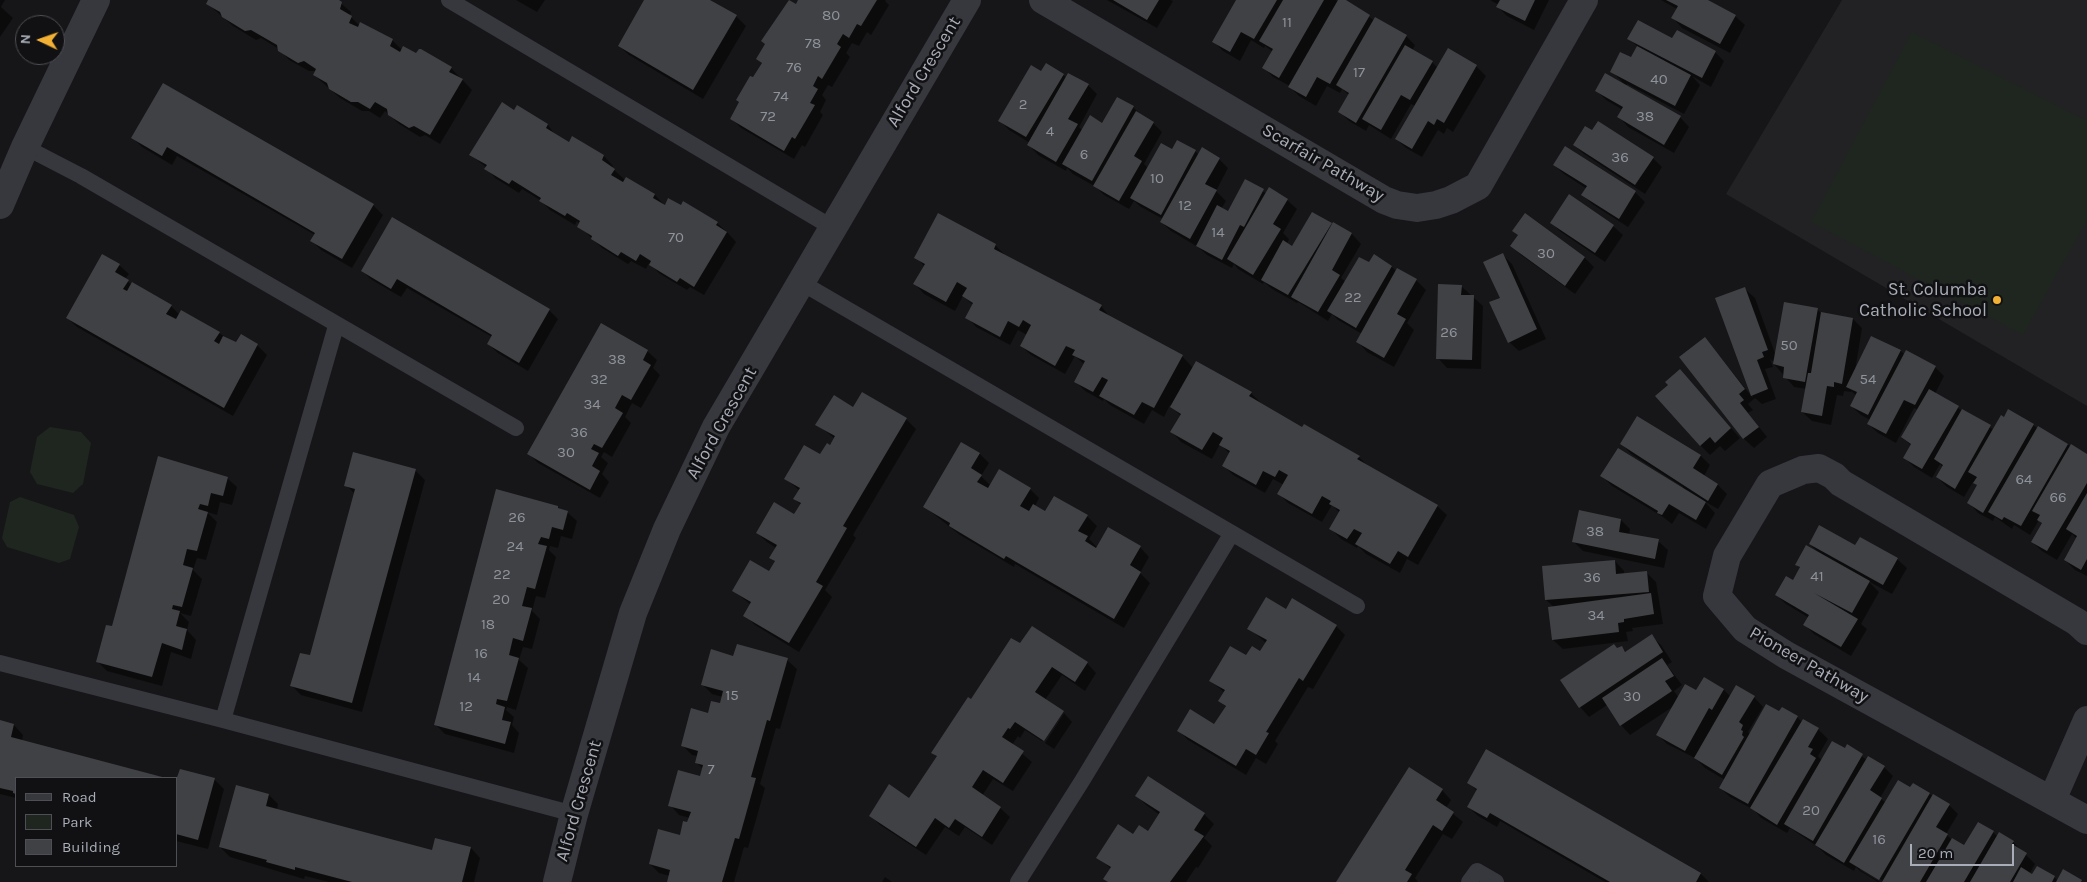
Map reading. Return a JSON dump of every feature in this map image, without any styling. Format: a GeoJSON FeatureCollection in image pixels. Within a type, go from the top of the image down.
{"type":"FeatureCollection","features":[{"type":"Feature","properties":{"kind":"street"},"geometry":{"type":"LineString","coordinates":[[0,205],[25,147],[96,0]]}},
{"type":"Feature","properties":{"kind":"street","name":"Alford Crescent"},"geometry":{"type":"LineString","coordinates":[[557,882],[574,814],[634,613],[667,529],[716,427],[967,0]]}},
{"type":"Feature","properties":{"kind":"street","name":"Scarfair Pathway"},"geometry":{"type":"LineString","coordinates":[[1043,0],[1384,200],[1397,205],[1417,208],[1444,203],[1478,186],[1584,0]]}},
{"type":"Feature","properties":{"kind":"street","name":"Pioneer Pathway"},"geometry":{"type":"LineString","coordinates":[[2087,630],[1819,468],[1803,470],[1770,484],[1727,556],[1717,596],[1745,629],[1786,655],[2087,820]]}},
{"type":"Feature","properties":{"kind":"street"},"geometry":{"type":"LineString","coordinates":[[2052,800],[2087,720]]}},
{"type":"Feature","properties":{"kind":"lane"},"geometry":{"type":"LineString","coordinates":[[450,0],[833,228]]}},
{"type":"Feature","properties":{"kind":"lane"},"geometry":{"type":"LineString","coordinates":[[25,147],[81,176],[336,326],[516,428]]}},
{"type":"Feature","properties":{"kind":"lane"},"geometry":{"type":"LineString","coordinates":[[802,283],[1357,606]]}},
{"type":"Feature","properties":{"kind":"lane"},"geometry":{"type":"LineString","coordinates":[[224,720],[336,326]]}},
{"type":"Feature","properties":{"kind":"lane"},"geometry":{"type":"LineString","coordinates":[[1018,882],[1082,781],[1232,532]]}},
{"type":"Feature","properties":{"kind":"lane"},"geometry":{"type":"LineString","coordinates":[[0,664],[224,720],[574,814]]}},
{"type":"Feature","properties":{"kind":"lane"},"geometry":{"type":"LineString","coordinates":[[1469,882],[1476,871],[1496,882]]}},
{"type":"Feature","properties":{"kind":"shaded area","name":"St. Columba Catholic School"},"geometry":{"type":"Polygon","coordinates":[[[1842,0],[2087,0],[2087,406],[1726,194],[1842,0]]]}},
{"type":"Feature","properties":{"kind":"green space"},"geometry":{"type":"Polygon","coordinates":[[[1912,32],[2087,121],[2087,220],[2023,335],[1811,222],[1912,32]]]}},
{"type":"Feature","properties":{"kind":"green space"},"geometry":{"type":"Polygon","coordinates":[[[50,427],[81,432],[91,443],[83,484],[73,493],[37,484],[30,472],[37,437],[50,427]]]}},
{"type":"Feature","properties":{"kind":"green space"},"geometry":{"type":"Polygon","coordinates":[[[20,497],[74,515],[79,527],[70,559],[59,563],[7,547],[2,538],[10,502],[20,497]]]}},
{"type":"Feature","properties":{"kind":"building"},"geometry":{"type":"Polygon","coordinates":[[[208,0],[339,0],[342,2],[340,9],[352,16],[349,23],[358,27],[360,22],[393,39],[390,46],[400,52],[403,46],[416,53],[421,49],[452,67],[449,72],[463,79],[430,135],[414,126],[409,128],[388,115],[387,109],[375,102],[370,109],[358,102],[351,102],[329,89],[327,83],[313,75],[316,69],[304,61],[298,63],[278,51],[277,45],[251,30],[245,31],[222,17],[220,12],[206,4],[208,0]]]}},
{"type":"Feature","properties":{"kind":"building"},"geometry":{"type":"Polygon","coordinates":[[[644,0],[710,0],[737,15],[693,90],[618,46],[644,0]]]}},
{"type":"Feature","properties":{"kind":"building"},"geometry":{"type":"Polygon","coordinates":[[[789,0],[796,4],[798,0],[877,0],[861,26],[857,24],[849,38],[843,34],[837,44],[841,47],[822,79],[818,76],[813,86],[818,89],[810,103],[815,105],[795,139],[792,137],[784,151],[730,119],[739,102],[736,100],[750,76],[753,77],[762,63],[756,59],[765,44],[761,41],[789,0]]]}},
{"type":"Feature","properties":{"kind":"building"},"geometry":{"type":"Polygon","coordinates":[[[1113,0],[1159,0],[1147,20],[1113,0]]]}},
{"type":"Feature","properties":{"kind":"building"},"geometry":{"type":"Polygon","coordinates":[[[1236,0],[1277,0],[1254,39],[1241,32],[1230,52],[1212,42],[1236,0]]]}},
{"type":"Feature","properties":{"kind":"building"},"geometry":{"type":"Polygon","coordinates":[[[1283,0],[1324,0],[1279,78],[1262,68],[1273,49],[1259,41],[1283,0]]]}},
{"type":"Feature","properties":{"kind":"building"},"geometry":{"type":"Polygon","coordinates":[[[1338,0],[1346,0],[1370,15],[1330,84],[1317,77],[1306,97],[1288,87],[1338,0]]]}},
{"type":"Feature","properties":{"kind":"building"},"geometry":{"type":"Polygon","coordinates":[[[1500,0],[1535,0],[1525,21],[1496,7],[1500,0]]]}},
{"type":"Feature","properties":{"kind":"building"},"geometry":{"type":"Polygon","coordinates":[[[1666,0],[1708,0],[1736,15],[1720,44],[1671,18],[1678,6],[1666,0]]]}},
{"type":"Feature","properties":{"kind":"building"},"geometry":{"type":"Polygon","coordinates":[[[1375,17],[1407,35],[1356,123],[1338,112],[1349,93],[1336,85],[1375,17]]]}},
{"type":"Feature","properties":{"kind":"building"},"geometry":{"type":"Polygon","coordinates":[[[1638,20],[1672,38],[1677,30],[1716,51],[1702,78],[1627,39],[1638,20]]]}},
{"type":"Feature","properties":{"kind":"building"},"geometry":{"type":"Polygon","coordinates":[[[1405,45],[1433,61],[1410,100],[1401,95],[1381,130],[1362,119],[1405,45]]]}},
{"type":"Feature","properties":{"kind":"building"},"geometry":{"type":"Polygon","coordinates":[[[1637,46],[1691,75],[1675,106],[1610,72],[1620,52],[1631,57],[1637,46]]]}},
{"type":"Feature","properties":{"kind":"building"},"geometry":{"type":"Polygon","coordinates":[[[1448,48],[1477,65],[1444,123],[1437,119],[1434,125],[1428,121],[1412,149],[1395,139],[1448,48]]]}},
{"type":"Feature","properties":{"kind":"building"},"geometry":{"type":"Polygon","coordinates":[[[1046,63],[1064,74],[1026,137],[998,121],[1031,65],[1041,71],[1046,63]]]}},
{"type":"Feature","properties":{"kind":"building"},"geometry":{"type":"Polygon","coordinates":[[[1068,73],[1089,84],[1068,119],[1078,124],[1056,162],[1027,145],[1068,73]]]}},
{"type":"Feature","properties":{"kind":"building"},"geometry":{"type":"Polygon","coordinates":[[[1605,73],[1681,116],[1664,145],[1617,117],[1623,107],[1595,91],[1605,73]]]}},
{"type":"Feature","properties":{"kind":"building"},"geometry":{"type":"Polygon","coordinates":[[[163,83],[374,204],[342,259],[310,241],[315,233],[167,147],[162,156],[131,138],[163,83]]]}},
{"type":"Feature","properties":{"kind":"building"},"geometry":{"type":"Polygon","coordinates":[[[1117,97],[1134,106],[1092,181],[1062,164],[1090,115],[1102,123],[1117,97]]]}},
{"type":"Feature","properties":{"kind":"building"},"geometry":{"type":"Polygon","coordinates":[[[502,102],[514,110],[517,105],[548,124],[546,128],[569,142],[572,136],[604,155],[602,160],[615,169],[611,175],[623,182],[626,177],[655,194],[653,198],[665,205],[668,198],[681,205],[683,201],[718,222],[716,225],[727,232],[694,287],[680,278],[677,282],[649,265],[651,261],[640,254],[636,261],[621,252],[618,256],[591,239],[592,236],[577,227],[580,221],[567,213],[565,216],[539,201],[541,198],[512,180],[509,184],[484,169],[487,165],[469,155],[502,102]]]}},
{"type":"Feature","properties":{"kind":"building"},"geometry":{"type":"Polygon","coordinates":[[[1136,111],[1154,122],[1134,156],[1142,161],[1119,201],[1093,186],[1136,111]]]}},
{"type":"Feature","properties":{"kind":"building"},"geometry":{"type":"Polygon","coordinates":[[[1598,121],[1654,157],[1635,185],[1573,145],[1585,126],[1592,130],[1598,121]]]}},
{"type":"Feature","properties":{"kind":"building"},"geometry":{"type":"Polygon","coordinates":[[[1177,140],[1196,150],[1161,215],[1130,198],[1161,143],[1172,149],[1177,140]]]}},
{"type":"Feature","properties":{"kind":"building"},"geometry":{"type":"Polygon","coordinates":[[[1565,146],[1636,191],[1619,219],[1581,195],[1587,186],[1553,165],[1565,146]]]}},
{"type":"Feature","properties":{"kind":"building"},"geometry":{"type":"Polygon","coordinates":[[[1202,147],[1220,158],[1205,184],[1217,190],[1190,239],[1160,222],[1202,147]]]}},
{"type":"Feature","properties":{"kind":"building"},"geometry":{"type":"Polygon","coordinates":[[[1245,179],[1264,189],[1244,227],[1240,225],[1222,260],[1196,246],[1217,205],[1228,211],[1245,179]]]}},
{"type":"Feature","properties":{"kind":"building"},"geometry":{"type":"Polygon","coordinates":[[[1269,187],[1288,199],[1273,224],[1281,229],[1253,275],[1227,259],[1269,187]]]}},
{"type":"Feature","properties":{"kind":"building"},"geometry":{"type":"Polygon","coordinates":[[[1569,194],[1614,225],[1595,253],[1550,223],[1569,194]]]}},
{"type":"Feature","properties":{"kind":"building"},"geometry":{"type":"Polygon","coordinates":[[[1312,212],[1332,223],[1288,295],[1261,280],[1283,240],[1292,246],[1312,212]]]}},
{"type":"Feature","properties":{"kind":"building"},"geometry":{"type":"Polygon","coordinates":[[[938,213],[996,244],[994,249],[1102,305],[1099,310],[1183,355],[1154,408],[1142,402],[1134,415],[1099,396],[1108,380],[1102,377],[1093,392],[1074,382],[1085,361],[1072,355],[1075,350],[1066,346],[1055,366],[1020,346],[1031,325],[1023,320],[1019,327],[1008,321],[1000,337],[965,318],[973,303],[962,296],[967,288],[957,282],[946,302],[913,284],[925,264],[914,258],[938,213]]]}},
{"type":"Feature","properties":{"kind":"building"},"geometry":{"type":"Polygon","coordinates":[[[1525,213],[1585,257],[1565,286],[1510,246],[1518,235],[1512,231],[1525,213]]]}},
{"type":"Feature","properties":{"kind":"building"},"geometry":{"type":"Polygon","coordinates":[[[392,217],[550,309],[519,363],[487,344],[492,335],[397,279],[391,289],[361,271],[392,217]]]}},
{"type":"Feature","properties":{"kind":"building"},"geometry":{"type":"Polygon","coordinates":[[[1333,222],[1352,233],[1332,270],[1340,275],[1318,312],[1291,297],[1333,222]]]}},
{"type":"Feature","properties":{"kind":"building"},"geometry":{"type":"Polygon","coordinates":[[[1503,253],[1537,329],[1508,343],[1489,302],[1500,298],[1483,262],[1503,253]]]}},
{"type":"Feature","properties":{"kind":"building"},"geometry":{"type":"Polygon","coordinates":[[[102,254],[120,264],[115,272],[129,280],[123,289],[127,291],[132,282],[172,305],[166,314],[176,319],[181,310],[220,332],[214,341],[219,344],[223,336],[236,342],[241,334],[258,344],[224,408],[66,318],[102,254]]]}},
{"type":"Feature","properties":{"kind":"building"},"geometry":{"type":"Polygon","coordinates":[[[1374,254],[1392,266],[1356,328],[1327,311],[1359,257],[1369,262],[1374,254]]]}},
{"type":"Feature","properties":{"kind":"building"},"geometry":{"type":"Polygon","coordinates":[[[1397,268],[1417,279],[1397,314],[1406,319],[1384,358],[1356,342],[1397,268]]]}},
{"type":"Feature","properties":{"kind":"building"},"geometry":{"type":"Polygon","coordinates":[[[1438,284],[1462,285],[1461,295],[1474,295],[1472,360],[1436,359],[1438,284]]]}},
{"type":"Feature","properties":{"kind":"building"},"geometry":{"type":"Polygon","coordinates":[[[1745,287],[1768,350],[1762,352],[1764,357],[1757,360],[1768,389],[1751,396],[1715,298],[1745,287]]]}},
{"type":"Feature","properties":{"kind":"building"},"geometry":{"type":"Polygon","coordinates":[[[1784,302],[1818,308],[1805,382],[1783,378],[1784,367],[1773,364],[1784,302]]]}},
{"type":"Feature","properties":{"kind":"building"},"geometry":{"type":"Polygon","coordinates":[[[1821,312],[1853,318],[1842,384],[1834,382],[1834,387],[1827,386],[1822,416],[1801,412],[1808,373],[1811,373],[1821,312]]]}},
{"type":"Feature","properties":{"kind":"building"},"geometry":{"type":"Polygon","coordinates":[[[601,323],[648,350],[643,360],[651,365],[631,400],[622,395],[615,408],[623,413],[602,448],[594,444],[591,449],[599,453],[592,466],[600,471],[590,490],[527,454],[601,323]]]}},
{"type":"Feature","properties":{"kind":"building"},"geometry":{"type":"Polygon","coordinates":[[[1871,336],[1901,350],[1868,415],[1850,406],[1857,392],[1846,387],[1871,336]]]}},
{"type":"Feature","properties":{"kind":"building"},"geometry":{"type":"Polygon","coordinates":[[[1705,337],[1745,389],[1739,394],[1744,400],[1740,403],[1759,427],[1743,439],[1679,357],[1705,337]]]}},
{"type":"Feature","properties":{"kind":"building"},"geometry":{"type":"Polygon","coordinates":[[[1906,350],[1936,366],[1915,405],[1904,400],[1886,434],[1867,424],[1906,350]]]}},
{"type":"Feature","properties":{"kind":"building"},"geometry":{"type":"Polygon","coordinates":[[[1196,361],[1252,392],[1249,396],[1302,427],[1304,424],[1360,456],[1357,459],[1438,505],[1408,557],[1398,551],[1390,564],[1355,544],[1362,533],[1354,529],[1347,539],[1329,529],[1340,510],[1329,504],[1331,501],[1322,496],[1312,514],[1277,494],[1288,475],[1279,470],[1275,477],[1263,471],[1256,485],[1222,466],[1230,451],[1219,445],[1223,438],[1213,432],[1202,450],[1170,432],[1181,414],[1170,407],[1196,361]]]}},
{"type":"Feature","properties":{"kind":"building"},"geometry":{"type":"Polygon","coordinates":[[[1680,369],[1731,428],[1715,443],[1710,437],[1700,446],[1655,396],[1668,385],[1665,382],[1680,369]]]}},
{"type":"Feature","properties":{"kind":"building"},"geometry":{"type":"Polygon","coordinates":[[[1929,389],[1959,406],[1922,469],[1903,458],[1911,444],[1901,437],[1929,389]]]}},
{"type":"Feature","properties":{"kind":"building"},"geometry":{"type":"Polygon","coordinates":[[[862,392],[907,418],[843,526],[847,528],[816,582],[823,586],[789,643],[743,616],[751,602],[732,591],[750,560],[769,571],[775,561],[769,558],[777,545],[756,533],[774,502],[794,514],[801,503],[793,499],[800,488],[784,479],[804,445],[820,454],[827,443],[830,445],[835,436],[815,425],[834,395],[853,407],[862,392]]]}},
{"type":"Feature","properties":{"kind":"building"},"geometry":{"type":"Polygon","coordinates":[[[1962,409],[1991,425],[1955,489],[1936,477],[1943,465],[1934,459],[1962,409]]]}},
{"type":"Feature","properties":{"kind":"building"},"geometry":{"type":"Polygon","coordinates":[[[2008,409],[2034,424],[1983,513],[1967,503],[1977,485],[1973,483],[1977,477],[1968,472],[2001,415],[2004,417],[2008,409]]]}},
{"type":"Feature","properties":{"kind":"building"},"geometry":{"type":"Polygon","coordinates":[[[1637,416],[1701,455],[1693,468],[1718,484],[1708,501],[1620,444],[1637,416]]]}},
{"type":"Feature","properties":{"kind":"building"},"geometry":{"type":"Polygon","coordinates":[[[2038,426],[2068,444],[2021,526],[2004,517],[2002,520],[1988,512],[2038,426]]]}},
{"type":"Feature","properties":{"kind":"building"},"geometry":{"type":"Polygon","coordinates":[[[961,442],[980,453],[971,468],[982,475],[977,482],[988,488],[999,469],[1031,488],[1020,506],[1029,511],[1033,504],[1045,511],[1054,496],[1088,515],[1078,531],[1088,536],[1085,541],[1096,548],[1108,527],[1141,546],[1130,565],[1141,572],[1114,619],[1006,556],[1004,559],[949,526],[950,523],[923,507],[961,442]]]}},
{"type":"Feature","properties":{"kind":"building"},"geometry":{"type":"Polygon","coordinates":[[[2071,444],[2087,454],[2087,483],[2047,551],[2031,542],[2042,523],[2037,520],[2040,515],[2032,511],[2071,444]]]}},
{"type":"Feature","properties":{"kind":"building"},"geometry":{"type":"Polygon","coordinates":[[[1618,448],[1706,502],[1696,520],[1669,504],[1662,515],[1657,513],[1658,511],[1600,476],[1618,448]]]}},
{"type":"Feature","properties":{"kind":"building"},"geometry":{"type":"Polygon","coordinates":[[[353,452],[416,469],[352,703],[290,686],[300,653],[310,655],[355,489],[344,486],[353,452]]]}},
{"type":"Feature","properties":{"kind":"building"},"geometry":{"type":"Polygon","coordinates":[[[158,456],[228,477],[223,496],[211,493],[208,506],[200,504],[198,509],[208,512],[197,551],[187,549],[183,565],[193,568],[182,607],[173,605],[172,609],[180,611],[176,626],[187,629],[182,650],[162,643],[152,677],[96,662],[106,625],[112,626],[158,456]]]}},
{"type":"Feature","properties":{"kind":"building"},"geometry":{"type":"Polygon","coordinates":[[[496,489],[558,506],[558,508],[568,511],[563,530],[552,527],[549,539],[541,537],[538,544],[547,546],[535,589],[527,587],[522,606],[532,608],[523,641],[513,638],[509,655],[519,658],[507,701],[497,699],[496,704],[505,707],[502,720],[511,722],[505,744],[434,725],[496,489]]]}},
{"type":"Feature","properties":{"kind":"building"},"geometry":{"type":"Polygon","coordinates":[[[2087,493],[2087,559],[2081,570],[2064,560],[2077,536],[2066,529],[2087,493]]]}},
{"type":"Feature","properties":{"kind":"building"},"geometry":{"type":"Polygon","coordinates":[[[1579,510],[1621,519],[1619,532],[1659,539],[1655,559],[1572,542],[1579,510]]]}},
{"type":"Feature","properties":{"kind":"building"},"geometry":{"type":"Polygon","coordinates":[[[1819,525],[1855,545],[1860,537],[1898,558],[1883,585],[1809,544],[1819,525]]]}},
{"type":"Feature","properties":{"kind":"building"},"geometry":{"type":"Polygon","coordinates":[[[1806,545],[1870,581],[1852,613],[1814,593],[1858,619],[1841,647],[1803,625],[1809,615],[1775,595],[1786,576],[1793,580],[1800,567],[1795,565],[1806,545]]]}},
{"type":"Feature","properties":{"kind":"building"},"geometry":{"type":"Polygon","coordinates":[[[1615,560],[1616,574],[1647,571],[1649,592],[1545,600],[1542,566],[1615,560]]]}},
{"type":"Feature","properties":{"kind":"building"},"geometry":{"type":"Polygon","coordinates":[[[1651,593],[1654,614],[1624,619],[1624,622],[1618,623],[1619,632],[1552,640],[1548,607],[1651,593]]]}},
{"type":"Feature","properties":{"kind":"building"},"geometry":{"type":"Polygon","coordinates":[[[1266,597],[1286,609],[1292,598],[1337,625],[1303,681],[1299,678],[1266,732],[1269,733],[1256,755],[1246,749],[1236,766],[1177,731],[1190,709],[1214,724],[1226,706],[1218,701],[1225,690],[1209,681],[1230,646],[1246,655],[1252,646],[1260,651],[1267,640],[1247,629],[1266,597]]]}},
{"type":"Feature","properties":{"kind":"building"},"geometry":{"type":"Polygon","coordinates":[[[1032,626],[1088,662],[1075,682],[1052,667],[1035,692],[1064,711],[1044,741],[1015,722],[1002,737],[1024,751],[1003,783],[983,770],[972,787],[1001,807],[982,837],[955,819],[949,828],[935,818],[916,847],[869,816],[889,784],[909,798],[937,756],[931,753],[968,697],[971,699],[1011,638],[1020,643],[1032,626]]]}},
{"type":"Feature","properties":{"kind":"building"},"geometry":{"type":"Polygon","coordinates":[[[1652,634],[1663,652],[1579,708],[1560,680],[1614,644],[1617,648],[1622,646],[1625,652],[1652,634]]]}},
{"type":"Feature","properties":{"kind":"building"},"geometry":{"type":"Polygon","coordinates":[[[737,644],[788,658],[770,721],[767,720],[751,777],[756,778],[739,839],[735,838],[722,882],[667,882],[670,870],[649,864],[658,829],[680,835],[683,821],[687,822],[691,812],[668,806],[678,770],[700,776],[703,765],[695,763],[698,751],[681,746],[691,708],[708,713],[711,701],[720,703],[723,691],[701,685],[711,649],[733,656],[737,644]]]}},
{"type":"Feature","properties":{"kind":"building"},"geometry":{"type":"Polygon","coordinates":[[[1662,658],[1674,676],[1665,681],[1672,691],[1620,726],[1602,698],[1662,658]]]}},
{"type":"Feature","properties":{"kind":"building"},"geometry":{"type":"Polygon","coordinates":[[[1704,677],[1724,689],[1712,710],[1709,708],[1685,751],[1656,735],[1685,684],[1696,690],[1704,677]]]}},
{"type":"Feature","properties":{"kind":"building"},"geometry":{"type":"Polygon","coordinates":[[[1736,685],[1755,696],[1739,722],[1743,725],[1741,730],[1744,737],[1722,775],[1694,758],[1736,685]]]}},
{"type":"Feature","properties":{"kind":"building"},"geometry":{"type":"Polygon","coordinates":[[[1766,704],[1779,711],[1782,707],[1798,716],[1748,804],[1719,788],[1766,704]]]}},
{"type":"Feature","properties":{"kind":"building"},"geometry":{"type":"Polygon","coordinates":[[[1803,719],[1819,728],[1808,747],[1813,749],[1810,754],[1816,758],[1777,825],[1750,808],[1803,719]]]}},
{"type":"Feature","properties":{"kind":"building"},"geometry":{"type":"Polygon","coordinates":[[[0,720],[14,724],[11,737],[162,777],[15,777],[15,794],[13,791],[0,788],[0,720]]]}},
{"type":"Feature","properties":{"kind":"building"},"geometry":{"type":"Polygon","coordinates":[[[1832,741],[1845,748],[1847,744],[1863,754],[1813,841],[1784,824],[1832,741]]]}},
{"type":"Feature","properties":{"kind":"building"},"geometry":{"type":"Polygon","coordinates":[[[1486,749],[1701,873],[1696,882],[1610,882],[1490,813],[1487,818],[1467,807],[1477,789],[1467,783],[1486,749]]]}},
{"type":"Feature","properties":{"kind":"building"},"geometry":{"type":"Polygon","coordinates":[[[1868,756],[1885,766],[1870,790],[1882,798],[1844,863],[1815,845],[1868,756]]]}},
{"type":"Feature","properties":{"kind":"building"},"geometry":{"type":"Polygon","coordinates":[[[1409,767],[1443,789],[1436,800],[1454,812],[1442,831],[1433,825],[1405,870],[1412,874],[1407,882],[1336,882],[1409,767]]]}},
{"type":"Feature","properties":{"kind":"building"},"geometry":{"type":"Polygon","coordinates":[[[180,769],[215,778],[198,840],[178,835],[177,777],[180,769]]]}},
{"type":"Feature","properties":{"kind":"building"},"geometry":{"type":"Polygon","coordinates":[[[1148,776],[1205,813],[1194,830],[1204,836],[1170,882],[1108,882],[1103,879],[1111,867],[1096,858],[1118,824],[1133,834],[1139,825],[1148,831],[1160,812],[1135,796],[1148,776]]]}},
{"type":"Feature","properties":{"kind":"building"},"geometry":{"type":"Polygon","coordinates":[[[1898,780],[1910,787],[1913,783],[1930,793],[1879,880],[1849,862],[1898,780]]]}},
{"type":"Feature","properties":{"kind":"building"},"geometry":{"type":"Polygon","coordinates":[[[236,785],[269,794],[266,806],[432,850],[435,838],[471,847],[462,882],[352,882],[295,867],[295,870],[219,847],[236,785]]]}},
{"type":"Feature","properties":{"kind":"building"},"geometry":{"type":"Polygon","coordinates":[[[1933,794],[1950,804],[1936,827],[1948,834],[1920,882],[1882,882],[1933,794]]]}},
{"type":"Feature","properties":{"kind":"building"},"geometry":{"type":"Polygon","coordinates":[[[1978,822],[1994,831],[1964,882],[1926,882],[1952,838],[1964,845],[1978,822]]]}},
{"type":"Feature","properties":{"kind":"building"},"geometry":{"type":"Polygon","coordinates":[[[1999,832],[2014,841],[2012,844],[2027,853],[2010,882],[1970,882],[1999,832]]]}},
{"type":"Feature","properties":{"kind":"building"},"geometry":{"type":"Polygon","coordinates":[[[2037,866],[2055,876],[2052,882],[2013,882],[2021,867],[2032,874],[2037,866]]]}},
{"type":"Feature","properties":{"kind":"building"},"geometry":{"type":"Polygon","coordinates":[[[2063,869],[2082,880],[2081,882],[2056,882],[2063,869]]]}},
{"type":"Feature","properties":{"kind":"place","name":"St. Columba Catholic School"},"geometry":{"type":"Point","coordinates":[1997,300]}}]}
